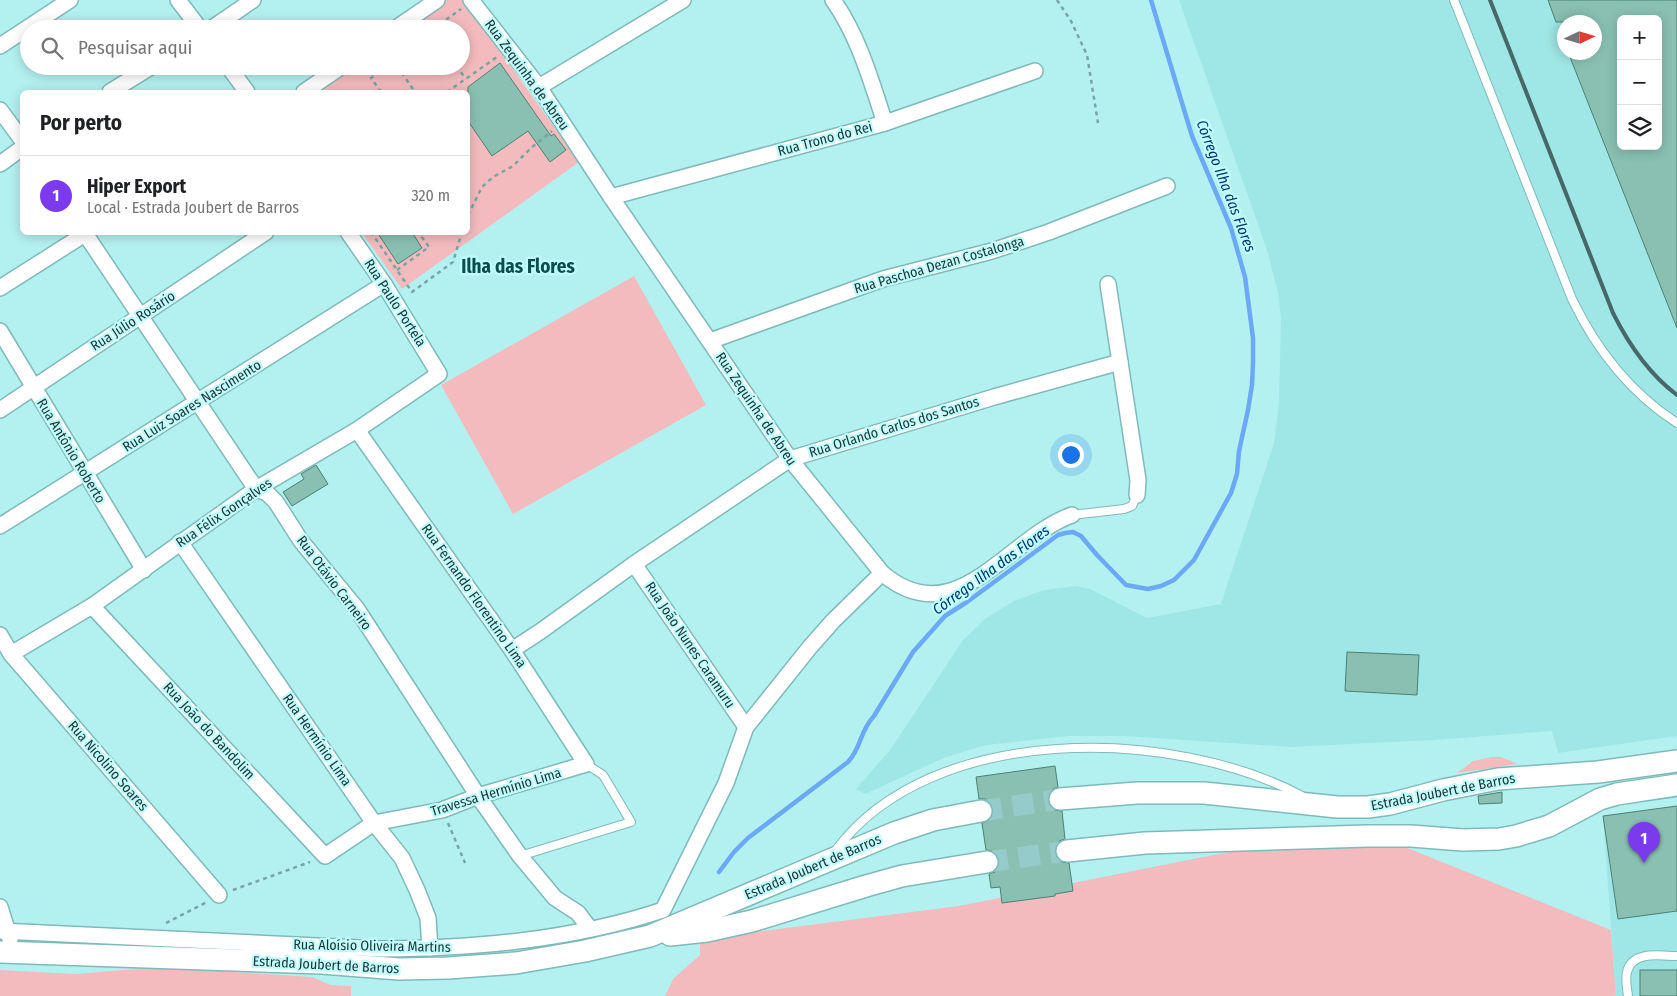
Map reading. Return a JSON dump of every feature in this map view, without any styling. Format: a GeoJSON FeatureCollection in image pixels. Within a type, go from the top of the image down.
{"type":"FeatureCollection","features":[{"type":"Feature","properties":{"kind":"main road","name":"Estrada Joubert de Barros"},"geometry":{"type":"LineString","coordinates":[[1060,800],[1137,793],[1195,792],[1352,808],[1390,804],[1474,783],[1498,779],[1598,772],[1677,761]]}},
{"type":"Feature","properties":{"kind":"main road"},"geometry":{"type":"LineString","coordinates":[[1067,851],[1162,842],[1338,837],[1411,836],[1481,841],[1516,836],[1549,826],[1600,799],[1617,794],[1677,785]]}},
{"type":"Feature","properties":{"kind":"main road","name":"Estrada Joubert de Barros"},"geometry":{"type":"LineString","coordinates":[[650,936],[913,826],[981,811]]}},
{"type":"Feature","properties":{"kind":"main road","name":"Estrada Joubert de Barros"},"geometry":{"type":"LineString","coordinates":[[7,952],[322,963],[399,969],[507,964],[551,958],[650,936],[726,927],[884,880],[988,862]]}},
{"type":"Feature","properties":{"kind":"street"},"geometry":{"type":"LineString","coordinates":[[40,20],[70,0]]}},
{"type":"Feature","properties":{"kind":"street"},"geometry":{"type":"LineString","coordinates":[[178,0],[193,20]]}},
{"type":"Feature","properties":{"kind":"street"},"geometry":{"type":"LineString","coordinates":[[224,20],[253,0]]}},
{"type":"Feature","properties":{"kind":"street"},"geometry":{"type":"LineString","coordinates":[[409,20],[437,0]]}},
{"type":"Feature","properties":{"kind":"street"},"geometry":{"type":"LineString","coordinates":[[539,87],[683,0]]}},
{"type":"Feature","properties":{"kind":"street"},"geometry":{"type":"LineString","coordinates":[[833,0],[845,17],[868,69],[885,123]]}},
{"type":"Feature","properties":{"kind":"street","name":"Rua Zequinha de Abreu"},"geometry":{"type":"LineString","coordinates":[[467,4],[539,87],[611,197],[790,459],[882,573],[896,585],[908,591],[924,594],[939,594],[953,590],[989,571],[1058,520],[1072,515]]}},
{"type":"Feature","properties":{"kind":"street"},"geometry":{"type":"LineString","coordinates":[[0,46],[20,33]]}},
{"type":"Feature","properties":{"kind":"street","name":"Rua Trono do Rei"},"geometry":{"type":"LineString","coordinates":[[611,197],[885,123],[1035,71]]}},
{"type":"Feature","properties":{"kind":"street"},"geometry":{"type":"LineString","coordinates":[[113,90],[137,75]]}},
{"type":"Feature","properties":{"kind":"street"},"geometry":{"type":"LineString","coordinates":[[235,75],[246,90]]}},
{"type":"Feature","properties":{"kind":"street"},"geometry":{"type":"LineString","coordinates":[[307,90],[329,75]]}},
{"type":"Feature","properties":{"kind":"street"},"geometry":{"type":"LineString","coordinates":[[0,110],[20,137]]}},
{"type":"Feature","properties":{"kind":"street"},"geometry":{"type":"LineString","coordinates":[[0,164],[20,149]]}},
{"type":"Feature","properties":{"kind":"street","name":"Rua Paschoa Dezan Costalonga"},"geometry":{"type":"LineString","coordinates":[[710,341],[883,279],[992,251],[1049,232],[1167,186]]}},
{"type":"Feature","properties":{"kind":"street"},"geometry":{"type":"LineString","coordinates":[[0,288],[83,235]]}},
{"type":"Feature","properties":{"kind":"street","name":"Rua Otávio Carneiro"},"geometry":{"type":"LineString","coordinates":[[87,235],[139,316],[256,489],[267,493],[276,502],[301,541],[357,609],[478,796],[520,856],[555,898],[578,913],[590,929]]}},
{"type":"Feature","properties":{"kind":"street","name":"Rua Júlio Rosário"},"geometry":{"type":"LineString","coordinates":[[0,410],[261,235]]}},
{"type":"Feature","properties":{"kind":"street","name":"Rua Paulo Portela"},"geometry":{"type":"LineString","coordinates":[[350,235],[384,284],[439,374]]}},
{"type":"Feature","properties":{"kind":"street","name":"Rua Luiz Soares Nascimento"},"geometry":{"type":"LineString","coordinates":[[0,526],[384,284]]}},
{"type":"Feature","properties":{"kind":"street"},"geometry":{"type":"LineString","coordinates":[[1108,284],[1138,480],[1137,496]]}},
{"type":"Feature","properties":{"kind":"street","name":"Rua Antônio Roberto"},"geometry":{"type":"LineString","coordinates":[[0,332],[144,570]]}},
{"type":"Feature","properties":{"kind":"street","name":"Rua Orlando Carlos dos Santos"},"geometry":{"type":"LineString","coordinates":[[512,650],[634,564],[790,459],[994,396],[1120,362]]}},
{"type":"Feature","properties":{"kind":"street","name":"Rua Félix Gonçalves"},"geometry":{"type":"LineString","coordinates":[[11,654],[92,606],[256,489],[357,430],[439,374]]}},
{"type":"Feature","properties":{"kind":"street","name":"Rua Fernando Florentino Lima"},"geometry":{"type":"LineString","coordinates":[[357,430],[512,650],[586,764]]}},
{"type":"Feature","properties":{"kind":"street","name":"Rua Hermínio Lima"},"geometry":{"type":"LineString","coordinates":[[180,542],[374,823],[402,858],[418,890],[428,918],[430,948]]}},
{"type":"Feature","properties":{"kind":"street","name":"Rua João Nunes Caramuru"},"geometry":{"type":"LineString","coordinates":[[634,564],[746,727]]}},
{"type":"Feature","properties":{"kind":"street","name":"Rua Aloísio Oliveira Martins"},"geometry":{"type":"LineString","coordinates":[[4,932],[371,948],[430,948],[518,941],[590,929],[663,910],[726,783],[746,727],[810,647],[833,621],[882,573]]}},
{"type":"Feature","properties":{"kind":"street","name":"Rua João do Bandolim"},"geometry":{"type":"LineString","coordinates":[[92,606],[325,856]]}},
{"type":"Feature","properties":{"kind":"street","name":"Rua Nicolino Soares"},"geometry":{"type":"LineString","coordinates":[[0,634],[11,654],[219,895]]}},
{"type":"Feature","properties":{"kind":"street","name":"Travessa Hermínio Lima"},"geometry":{"type":"LineString","coordinates":[[325,856],[374,823],[442,810],[478,796],[586,764]]}},
{"type":"Feature","properties":{"kind":"street"},"geometry":{"type":"LineString","coordinates":[[0,907],[7,952]]}},
{"type":"Feature","properties":{"kind":"lane"},"geometry":{"type":"LineString","coordinates":[[1454,0],[1572,299],[1583,322],[1601,350],[1628,383],[1646,400],[1677,423]]}},
{"type":"Feature","properties":{"kind":"lane","name":"Rua Zequinha de Abreu"},"geometry":{"type":"LineString","coordinates":[[1072,515],[1124,509],[1132,506],[1137,496]]}},
{"type":"Feature","properties":{"kind":"lane"},"geometry":{"type":"LineString","coordinates":[[828,861],[854,829],[869,815],[902,791],[920,782],[980,762],[1038,751],[1092,748],[1151,751],[1214,762],[1254,774],[1297,792],[1322,806]]}},
{"type":"Feature","properties":{"kind":"lane"},"geometry":{"type":"LineString","coordinates":[[520,856],[631,822],[603,775],[586,764]]}},
{"type":"Feature","properties":{"kind":"lane"},"geometry":{"type":"LineString","coordinates":[[1628,996],[1627,973],[1634,960],[1644,956],[1677,956]]}},
{"type":"Feature","properties":{"kind":"path"},"geometry":{"type":"LineString","coordinates":[[1057,0],[1071,21],[1087,55],[1098,123]]}},
{"type":"Feature","properties":{"kind":"path"},"geometry":{"type":"LineString","coordinates":[[445,20],[467,4]]}},
{"type":"Feature","properties":{"kind":"path"},"geometry":{"type":"LineString","coordinates":[[450,90],[498,56],[493,49]]}},
{"type":"Feature","properties":{"kind":"path"},"geometry":{"type":"LineString","coordinates":[[375,75],[371,78],[380,90]]}},
{"type":"Feature","properties":{"kind":"path"},"geometry":{"type":"LineString","coordinates":[[403,75],[414,90]]}},
{"type":"Feature","properties":{"kind":"path"},"geometry":{"type":"LineString","coordinates":[[463,75],[466,79]]}},
{"type":"Feature","properties":{"kind":"path"},"geometry":{"type":"LineString","coordinates":[[470,211],[482,187],[493,177],[513,166],[532,146],[552,131]]}},
{"type":"Feature","properties":{"kind":"path"},"geometry":{"type":"LineString","coordinates":[[373,235],[412,292],[453,262],[461,235]]}},
{"type":"Feature","properties":{"kind":"path"},"geometry":{"type":"LineString","coordinates":[[397,270],[429,247],[420,235]]}},
{"type":"Feature","properties":{"kind":"path"},"geometry":{"type":"LineString","coordinates":[[442,810],[465,863]]}},
{"type":"Feature","properties":{"kind":"shaded area"},"geometry":{"type":"Polygon","coordinates":[[[443,0],[464,0],[579,162],[402,289],[363,235],[470,235],[470,90],[318,90],[339,75],[470,75],[470,20],[415,20],[443,0]]]}},
{"type":"Feature","properties":{"kind":"shaded area"},"geometry":{"type":"Polygon","coordinates":[[[1179,0],[1677,0],[1677,736],[1558,753],[1552,731],[1433,740],[1291,747],[1124,736],[1069,736],[986,745],[946,757],[865,794],[856,789],[890,750],[963,640],[986,618],[1014,601],[1044,590],[1076,586],[1090,589],[1147,618],[1221,604],[1274,443],[1279,403],[1281,318],[1278,293],[1267,250],[1179,0]]]}},
{"type":"Feature","properties":{"kind":"shaded area"},"geometry":{"type":"Polygon","coordinates":[[[634,276],[706,405],[513,514],[441,385],[634,276]]]}},
{"type":"Feature","properties":{"kind":"shaded area"},"geometry":{"type":"Polygon","coordinates":[[[1501,757],[1518,764],[1457,773],[1473,761],[1501,757]]]}},
{"type":"Feature","properties":{"kind":"shaded area"},"geometry":{"type":"Polygon","coordinates":[[[1677,806],[1677,996],[1616,996],[1603,816],[1677,806]]]}},
{"type":"Feature","properties":{"kind":"shaded area"},"geometry":{"type":"Polygon","coordinates":[[[1380,837],[1611,930],[1616,996],[665,996],[673,979],[700,955],[700,939],[959,906],[1259,847],[1380,837]]]}},
{"type":"Feature","properties":{"kind":"shaded area"},"geometry":{"type":"Polygon","coordinates":[[[198,967],[233,972],[312,977],[331,985],[351,986],[351,996],[0,996],[0,970],[75,974],[148,968],[198,967]]]}},
{"type":"Feature","properties":{"kind":"building"},"geometry":{"type":"Polygon","coordinates":[[[1548,0],[1677,0],[1677,328],[1571,60],[1602,60],[1602,15],[1557,15],[1557,22],[1548,0]]]}},
{"type":"Feature","properties":{"kind":"building"},"geometry":{"type":"Polygon","coordinates":[[[500,63],[551,136],[554,134],[566,150],[550,162],[528,131],[492,156],[470,124],[470,90],[468,90],[468,87],[500,63]]]}},
{"type":"Feature","properties":{"kind":"building"},"geometry":{"type":"Polygon","coordinates":[[[379,235],[414,235],[422,248],[398,264],[379,235]]]}},
{"type":"Feature","properties":{"kind":"building"},"geometry":{"type":"Polygon","coordinates":[[[316,465],[328,484],[292,506],[283,492],[304,479],[301,474],[316,465]]]}},
{"type":"Feature","properties":{"kind":"building"},"geometry":{"type":"Polygon","coordinates":[[[1347,652],[1419,655],[1417,695],[1345,691],[1347,652]]]}},
{"type":"Feature","properties":{"kind":"building"},"geometry":{"type":"Polygon","coordinates":[[[1055,766],[1058,787],[1049,793],[1048,800],[1049,806],[1054,810],[1062,811],[1065,839],[1059,841],[1056,845],[1055,853],[1057,859],[1061,862],[1069,863],[1073,891],[1055,894],[1055,896],[1002,903],[1000,887],[991,888],[989,874],[995,872],[999,860],[996,854],[986,850],[982,823],[989,820],[993,815],[993,808],[986,799],[979,799],[976,777],[1055,766]]]}},
{"type":"Feature","properties":{"kind":"building"},"geometry":{"type":"Polygon","coordinates":[[[1502,792],[1502,803],[1479,804],[1478,796],[1502,792]]]}},
{"type":"Feature","properties":{"kind":"building"},"geometry":{"type":"Polygon","coordinates":[[[1677,806],[1677,911],[1618,919],[1603,816],[1677,806]]]}},
{"type":"Feature","properties":{"kind":"building"},"geometry":{"type":"Polygon","coordinates":[[[1640,970],[1677,970],[1677,996],[1640,996],[1640,970]]]}},
{"type":"Feature","properties":{"kind":"waterway","name":"Córrego Ilha das Flores"},"geometry":{"type":"LineString","coordinates":[[719,872],[734,852],[748,838],[848,762],[856,751],[869,722],[913,652],[945,616],[1058,535],[1065,533],[1073,532],[1081,536],[1126,585],[1148,589],[1161,586],[1174,580],[1194,560],[1231,493],[1237,474],[1239,451],[1252,385],[1253,338],[1245,277],[1231,228],[1192,136],[1151,0]]}},
{"type":"Feature","properties":{"kind":"tunnel"},"geometry":{"type":"LineString","coordinates":[[981,811],[1060,799]]}},
{"type":"Feature","properties":{"kind":"tunnel"},"geometry":{"type":"LineString","coordinates":[[987,862],[1067,851]]}},
{"type":"Feature","properties":{"kind":"railway"},"geometry":{"type":"LineString","coordinates":[[1490,0],[1613,313],[1640,358],[1657,378],[1677,395]]}},
{"type":"Feature","properties":{"kind":"place","name":"Hiper Export"},"geometry":{"type":"Point","coordinates":[1644,863]}},
{"type":"Feature","properties":{"kind":"district","name":"Ilha das Flores"},"geometry":{"type":"Point","coordinates":[518,266]}}]}
